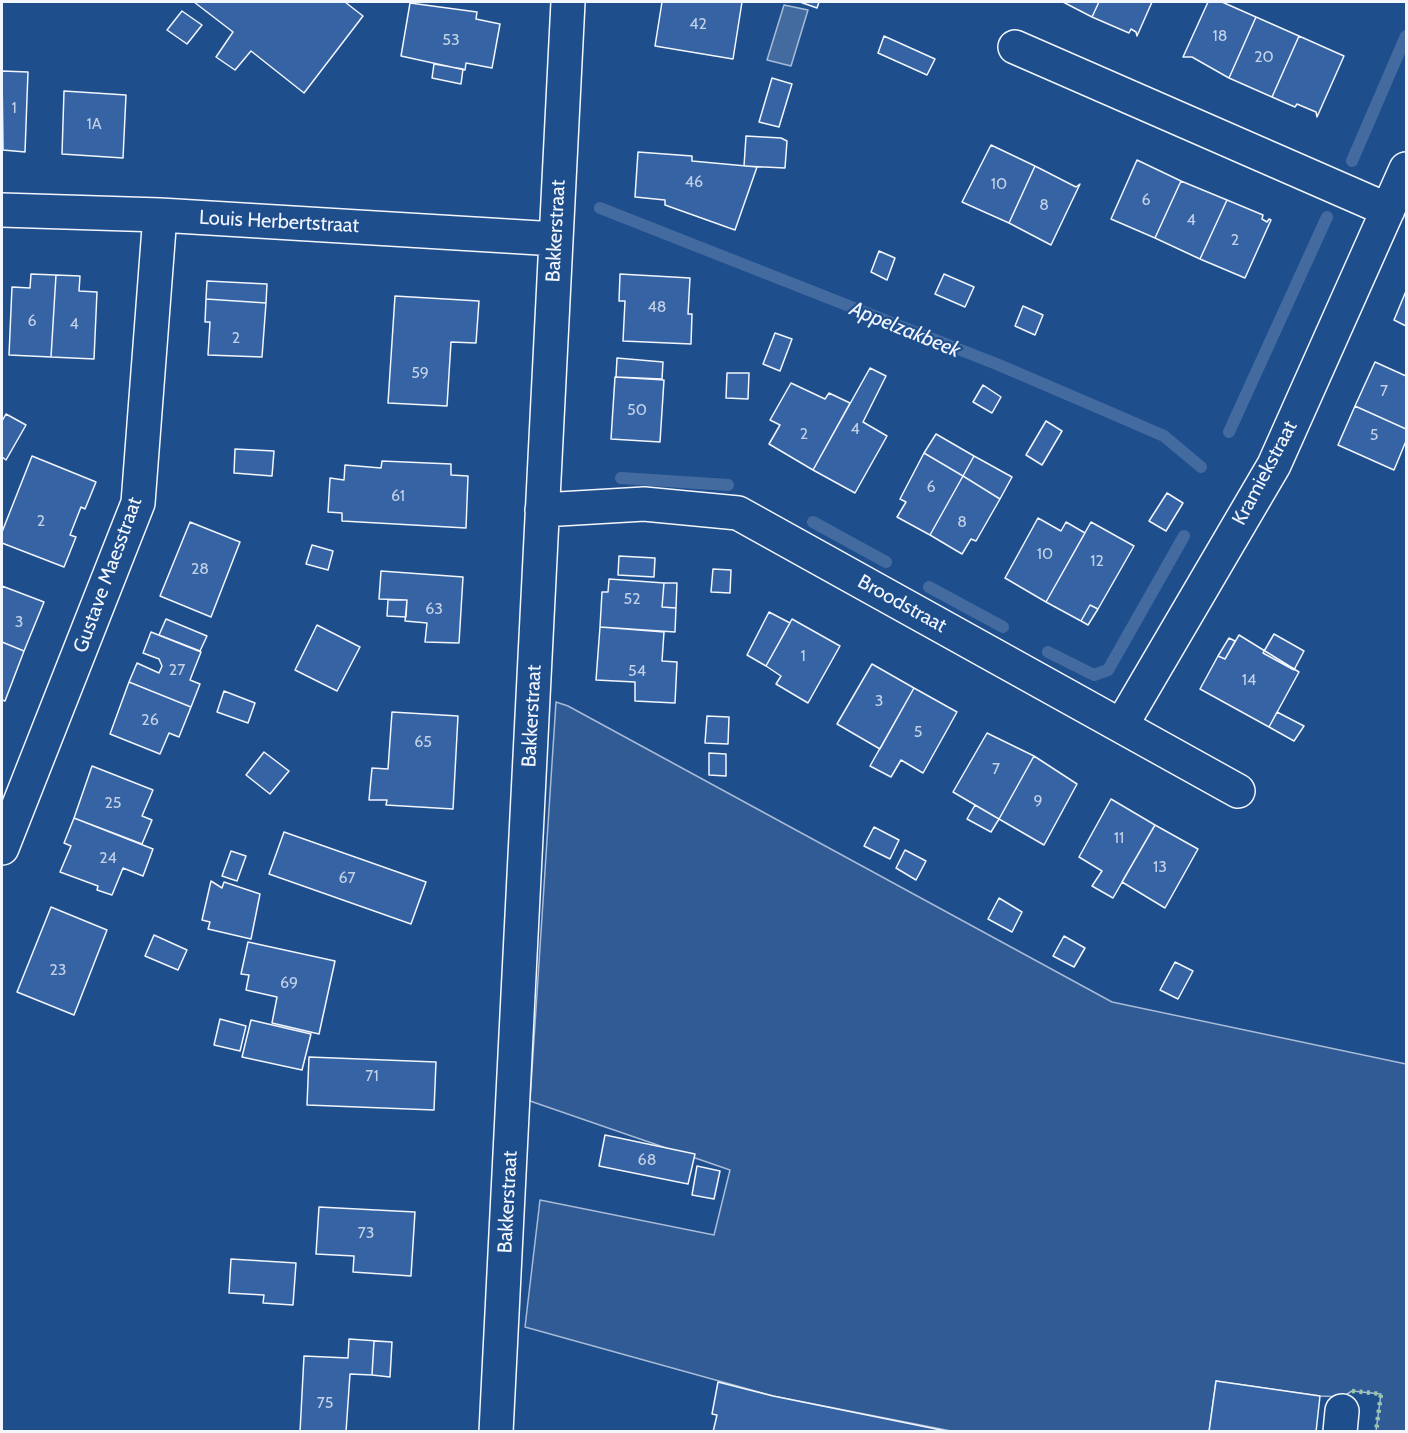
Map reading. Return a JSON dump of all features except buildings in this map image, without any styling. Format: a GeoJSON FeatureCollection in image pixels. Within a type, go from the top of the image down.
{"type":"FeatureCollection","features":[{"type":"Feature","properties":{"kind":"street","name":"Bakkerstraat"},"geometry":{"type":"LineString","coordinates":[[496,1431],[568,2]]}},
{"type":"Feature","properties":{"kind":"street"},"geometry":{"type":"LineString","coordinates":[[1015,47],[1388,210]]}},
{"type":"Feature","properties":{"kind":"street","name":"Kramiekstraat"},"geometry":{"type":"LineString","coordinates":[[1121,726],[1274,465],[1407,169]]}},
{"type":"Feature","properties":{"kind":"street","name":"Louis Herbertstraat"},"geometry":{"type":"LineString","coordinates":[[2,210],[160,215],[556,239]]}},
{"type":"Feature","properties":{"kind":"street","name":"Gustave Maesstraat"},"geometry":{"type":"LineString","coordinates":[[2,848],[138,503],[160,215]]}},
{"type":"Feature","properties":{"kind":"street","name":"Broodstraat"},"geometry":{"type":"LineString","coordinates":[[542,510],[644,504],[738,513],[1238,791]]}},
{"type":"Feature","properties":{"kind":"shaded area"},"geometry":{"type":"Polygon","coordinates":[[[784,5],[808,10],[791,66],[767,60],[784,5]]]}},
{"type":"Feature","properties":{"kind":"shaded area"},"geometry":{"type":"Polygon","coordinates":[[[556,702],[568,706],[1112,1002],[1406,1064],[1406,1431],[1376,1431],[1381,1394],[1352,1391],[1342,1397],[1320,1396],[1216,1381],[1209,1431],[951,1431],[773,1396],[525,1327],[540,1200],[714,1235],[730,1170],[530,1101],[556,702]]]}},
{"type":"Feature","properties":{"kind":"waterway","name":"Appelzakbeek"},"geometry":{"type":"LineString","coordinates":[[1352,161],[1406,36]]}},
{"type":"Feature","properties":{"kind":"waterway","name":"Appelzakbeek"},"geometry":{"type":"LineString","coordinates":[[600,208],[999,365],[1111,413],[1164,436],[1201,467]]}},
{"type":"Feature","properties":{"kind":"waterway","name":"Appelzakbeek"},"geometry":{"type":"LineString","coordinates":[[1229,432],[1327,217]]}},
{"type":"Feature","properties":{"kind":"waterway"},"geometry":{"type":"LineString","coordinates":[[621,478],[728,485]]}},
{"type":"Feature","properties":{"kind":"waterway"},"geometry":{"type":"LineString","coordinates":[[813,522],[886,562]]}},
{"type":"Feature","properties":{"kind":"waterway"},"geometry":{"type":"LineString","coordinates":[[1048,652],[1094,675],[1108,670],[1184,536]]}},
{"type":"Feature","properties":{"kind":"waterway"},"geometry":{"type":"LineString","coordinates":[[929,587],[1003,627]]}},
{"type":"Feature","properties":{"kind":"hedge"},"geometry":{"type":"LineString","coordinates":[[1352,1391],[1381,1394],[1376,1432]]}}]}
